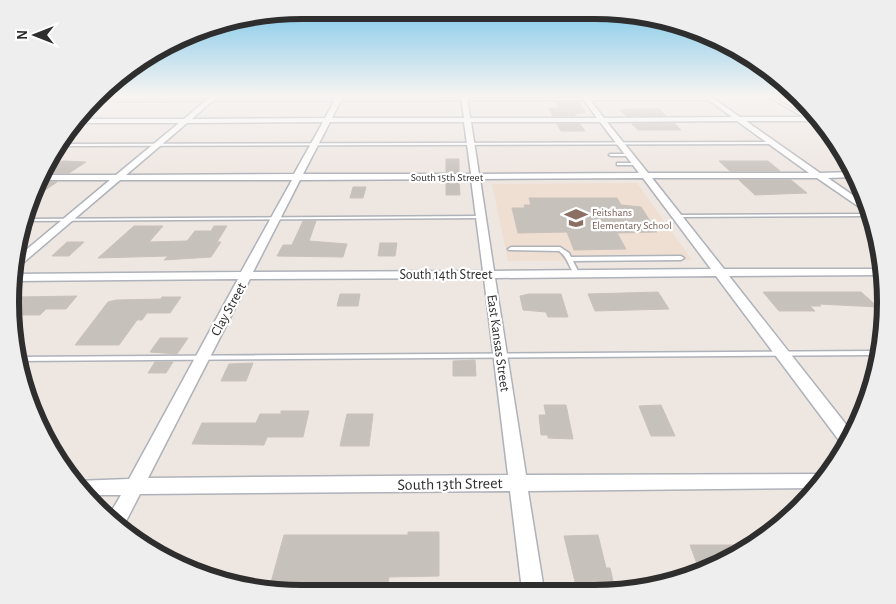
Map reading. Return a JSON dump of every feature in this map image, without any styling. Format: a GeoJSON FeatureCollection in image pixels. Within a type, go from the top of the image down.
{"type":"FeatureCollection","features":[{"type":"Feature","properties":{"kind":"street"},"geometry":{"type":"LineString","coordinates":[[22,257],[181,124]]}},
{"type":"Feature","properties":{"kind":"street","name":"Clay Street"},"geometry":{"type":"LineString","coordinates":[[118,518],[325,124]]}},
{"type":"Feature","properties":{"kind":"street","name":"East Kansas Street"},"geometry":{"type":"LineString","coordinates":[[469,124],[532,585]]}},
{"type":"Feature","properties":{"kind":"street"},"geometry":{"type":"LineString","coordinates":[[605,124],[844,434]]}},
{"type":"Feature","properties":{"kind":"street"},"geometry":{"type":"LineString","coordinates":[[746,124],[860,204]]}},
{"type":"Feature","properties":{"kind":"street","name":"South 15th Street"},"geometry":{"type":"LineString","coordinates":[[48,178],[847,175]]}},
{"type":"Feature","properties":{"kind":"street","name":"South 14th Street"},"geometry":{"type":"LineString","coordinates":[[20,277],[876,272]]}},
{"type":"Feature","properties":{"kind":"street","name":"South 13th Street"},"geometry":{"type":"LineString","coordinates":[[87,487],[814,480]]}},
{"type":"Feature","properties":{"kind":"lane"},"geometry":{"type":"LineString","coordinates":[[66,145],[772,142]]}},
{"type":"Feature","properties":{"kind":"lane"},"geometry":{"type":"LineString","coordinates":[[611,155],[633,159]]}},
{"type":"Feature","properties":{"kind":"lane"},"geometry":{"type":"LineString","coordinates":[[618,164],[633,159]]}},
{"type":"Feature","properties":{"kind":"lane"},"geometry":{"type":"LineString","coordinates":[[676,216],[864,216]]}},
{"type":"Feature","properties":{"kind":"lane"},"geometry":{"type":"LineString","coordinates":[[31,220],[482,217]]}},
{"type":"Feature","properties":{"kind":"lane"},"geometry":{"type":"LineString","coordinates":[[511,249],[560,249],[569,259],[576,273]]}},
{"type":"Feature","properties":{"kind":"lane"},"geometry":{"type":"LineString","coordinates":[[569,259],[681,258]]}},
{"type":"Feature","properties":{"kind":"lane"},"geometry":{"type":"LineString","coordinates":[[24,359],[873,353]]}},
{"type":"Feature","properties":{"kind":"shaded area"},"geometry":{"type":"Polygon","coordinates":[[[637,183],[692,260],[508,261],[492,184],[637,183]]]}},
{"type":"Feature","properties":{"kind":"building"},"geometry":{"type":"Polygon","coordinates":[[[557,124],[580,124],[585,131],[561,131],[557,124]]]}},
{"type":"Feature","properties":{"kind":"building"},"geometry":{"type":"Polygon","coordinates":[[[632,124],[675,124],[681,130],[638,130],[632,124]]]}},
{"type":"Feature","properties":{"kind":"building"},"geometry":{"type":"Polygon","coordinates":[[[446,159],[459,159],[459,172],[446,172],[446,159]]]}},
{"type":"Feature","properties":{"kind":"building"},"geometry":{"type":"Polygon","coordinates":[[[719,161],[768,161],[780,171],[730,171],[719,161]]]}},
{"type":"Feature","properties":{"kind":"building"},"geometry":{"type":"Polygon","coordinates":[[[56,162],[86,162],[69,173],[50,173],[56,162]]]}},
{"type":"Feature","properties":{"kind":"building"},"geometry":{"type":"Polygon","coordinates":[[[739,180],[791,180],[807,193],[755,195],[739,180]]]}},
{"type":"Feature","properties":{"kind":"building"},"geometry":{"type":"Polygon","coordinates":[[[446,181],[459,181],[460,195],[446,195],[446,181]]]}},
{"type":"Feature","properties":{"kind":"building"},"geometry":{"type":"Polygon","coordinates":[[[46,182],[57,182],[40,193],[46,182]]]}},
{"type":"Feature","properties":{"kind":"building"},"geometry":{"type":"Polygon","coordinates":[[[353,187],[366,187],[363,198],[350,198],[353,187]]]}},
{"type":"Feature","properties":{"kind":"building"},"geometry":{"type":"Polygon","coordinates":[[[529,198],[617,198],[621,205],[641,207],[657,232],[617,233],[626,249],[574,250],[567,232],[518,233],[512,208],[525,208],[524,205],[531,205],[529,198]]]}},
{"type":"Feature","properties":{"kind":"building"},"geometry":{"type":"Polygon","coordinates":[[[303,221],[316,221],[309,241],[347,244],[343,257],[277,256],[283,245],[292,245],[303,221]]]}},
{"type":"Feature","properties":{"kind":"building"},"geometry":{"type":"Polygon","coordinates":[[[134,226],[163,226],[149,242],[187,241],[195,231],[211,231],[214,226],[227,226],[217,242],[221,242],[211,257],[164,260],[168,256],[98,258],[134,226]]]}},
{"type":"Feature","properties":{"kind":"building"},"geometry":{"type":"Polygon","coordinates":[[[67,242],[84,242],[69,256],[52,256],[67,242]]]}},
{"type":"Feature","properties":{"kind":"building"},"geometry":{"type":"Polygon","coordinates":[[[380,243],[397,243],[395,256],[378,256],[380,243]]]}},
{"type":"Feature","properties":{"kind":"building"},"geometry":{"type":"Polygon","coordinates":[[[658,292],[669,309],[595,311],[588,294],[658,292]]]}},
{"type":"Feature","properties":{"kind":"building"},"geometry":{"type":"Polygon","coordinates":[[[763,292],[861,292],[877,306],[819,304],[821,306],[810,306],[815,311],[779,311],[763,292]]]}},
{"type":"Feature","properties":{"kind":"building"},"geometry":{"type":"Polygon","coordinates":[[[340,294],[360,294],[358,306],[337,306],[340,294]]]}},
{"type":"Feature","properties":{"kind":"building"},"geometry":{"type":"Polygon","coordinates":[[[529,294],[561,294],[568,317],[548,317],[546,312],[523,310],[520,296],[529,294]]]}},
{"type":"Feature","properties":{"kind":"building"},"geometry":{"type":"Polygon","coordinates":[[[77,296],[66,309],[46,309],[40,315],[19,315],[19,297],[77,296]]]}},
{"type":"Feature","properties":{"kind":"building"},"geometry":{"type":"Polygon","coordinates":[[[162,297],[181,297],[170,313],[147,313],[142,320],[137,320],[119,345],[75,345],[108,302],[116,300],[161,299],[162,297]]]}},
{"type":"Feature","properties":{"kind":"building"},"geometry":{"type":"Polygon","coordinates":[[[160,338],[188,338],[177,354],[150,352],[160,338]]]}},
{"type":"Feature","properties":{"kind":"building"},"geometry":{"type":"Polygon","coordinates":[[[475,360],[476,376],[453,376],[453,361],[475,360]]]}},
{"type":"Feature","properties":{"kind":"building"},"geometry":{"type":"Polygon","coordinates":[[[155,362],[173,362],[166,373],[148,373],[155,362]]]}},
{"type":"Feature","properties":{"kind":"building"},"geometry":{"type":"Polygon","coordinates":[[[253,363],[246,381],[221,381],[229,364],[253,363]]]}},
{"type":"Feature","properties":{"kind":"building"},"geometry":{"type":"Polygon","coordinates":[[[544,405],[566,405],[573,439],[548,438],[548,435],[541,435],[539,415],[546,415],[544,405]]]}},
{"type":"Feature","properties":{"kind":"building"},"geometry":{"type":"Polygon","coordinates":[[[661,405],[675,436],[651,436],[639,406],[661,405]]]}},
{"type":"Feature","properties":{"kind":"building"},"geometry":{"type":"Polygon","coordinates":[[[281,411],[309,411],[303,437],[267,437],[264,445],[192,444],[202,423],[256,423],[260,414],[281,414],[281,411]]]}},
{"type":"Feature","properties":{"kind":"building"},"geometry":{"type":"Polygon","coordinates":[[[347,414],[373,414],[369,446],[340,446],[347,414]]]}},
{"type":"Feature","properties":{"kind":"building"},"geometry":{"type":"Polygon","coordinates":[[[408,532],[439,532],[439,576],[389,577],[388,585],[271,584],[284,535],[408,535],[408,532]]]}},
{"type":"Feature","properties":{"kind":"building"},"geometry":{"type":"Polygon","coordinates":[[[598,535],[606,568],[610,568],[614,585],[576,585],[564,536],[598,535]]]}},
{"type":"Feature","properties":{"kind":"building"},"geometry":{"type":"Polygon","coordinates":[[[690,545],[739,545],[719,556],[698,566],[690,545]]]}},
{"type":"Feature","properties":{"kind":"place","name":"Feitshans Elementary School"},"geometry":{"type":"Point","coordinates":[576,218]}}]}
